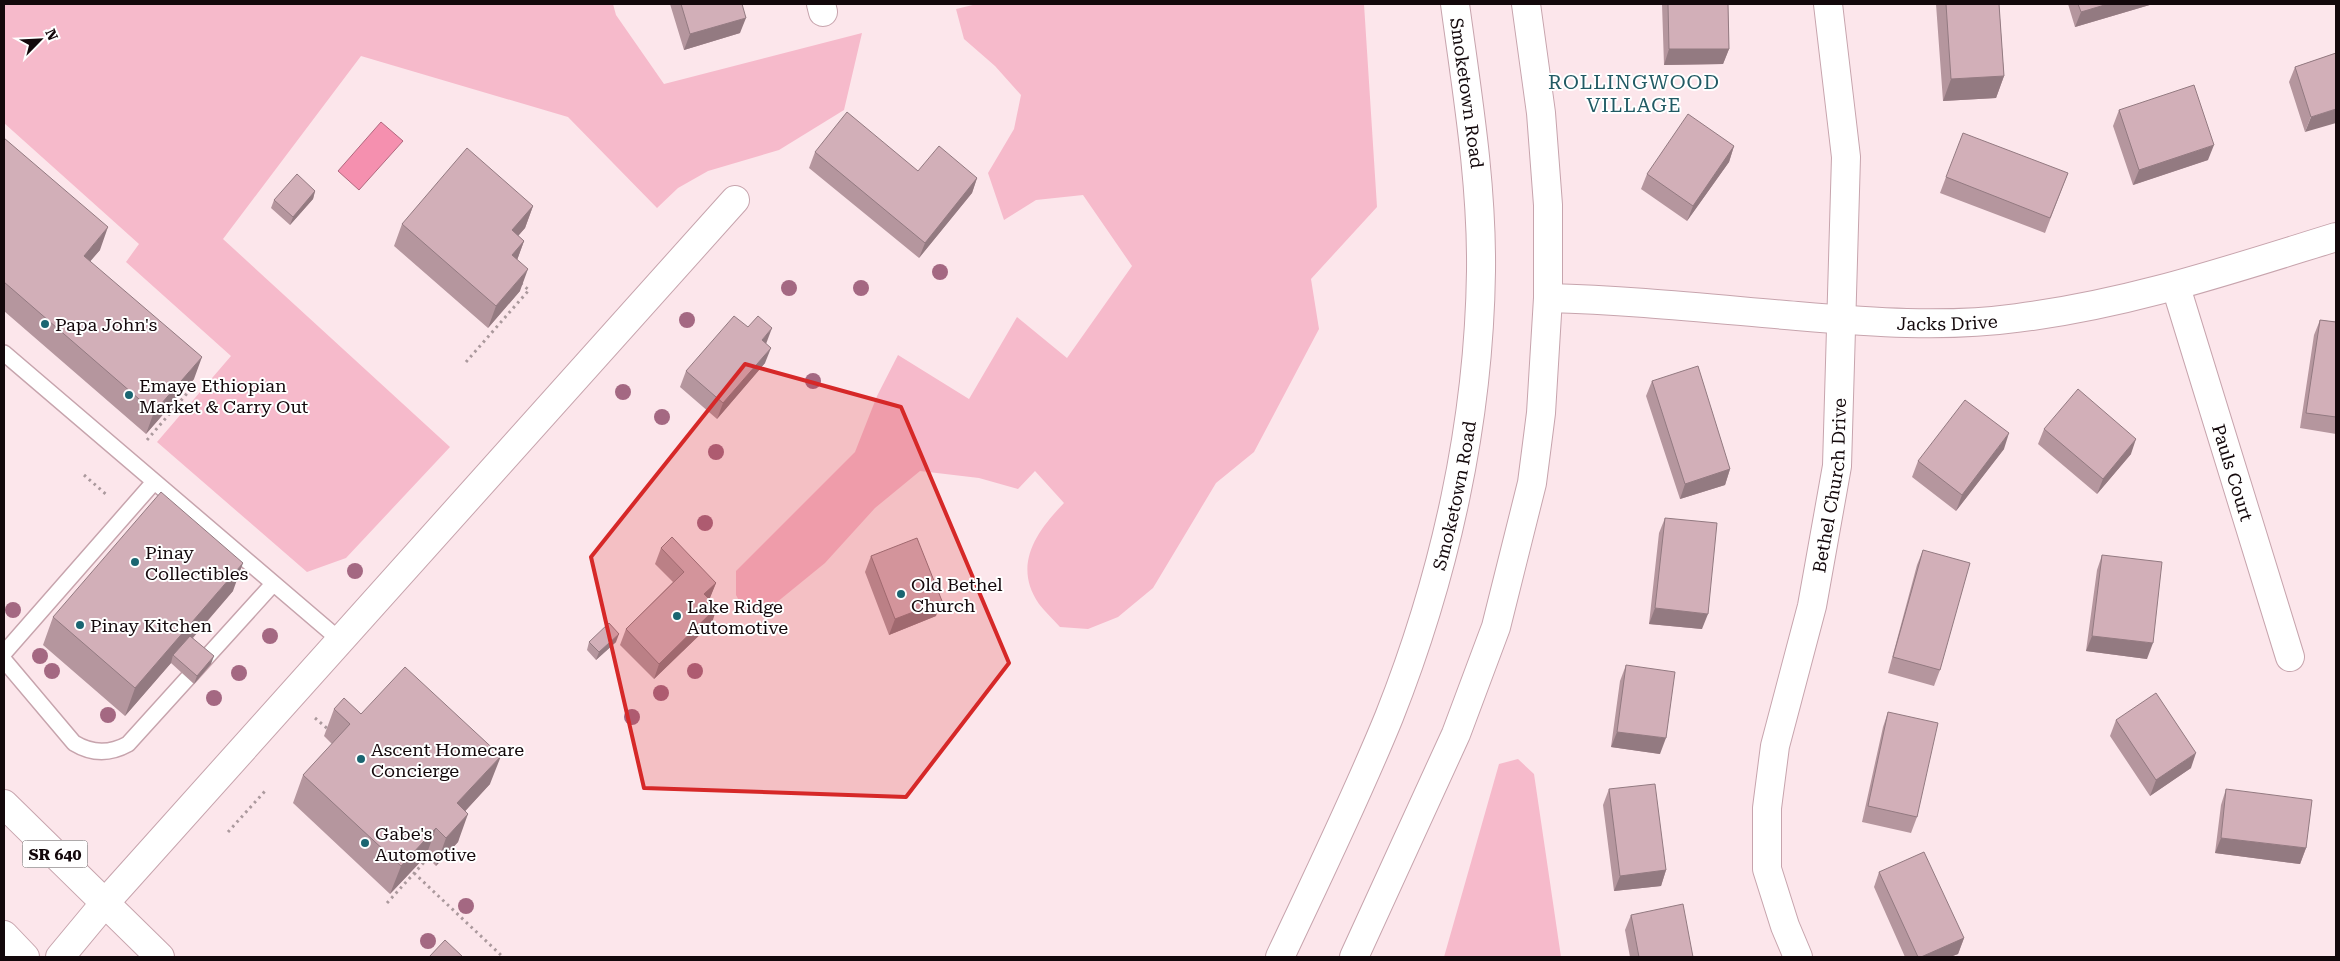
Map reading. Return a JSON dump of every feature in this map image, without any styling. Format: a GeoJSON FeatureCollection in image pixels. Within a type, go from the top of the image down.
{"type":"FeatureCollection","features":[{"type":"Feature","properties":{"kind":"street","name":"Smoketown Road"},"geometry":{"type":"LineString","coordinates":[[1280,957],[1390,716],[1433,590],[1458,490],[1473,390],[1481,269],[1478,168],[1455,4]]}},
{"type":"Feature","properties":{"kind":"street"},"geometry":{"type":"LineString","coordinates":[[1354,957],[1456,734],[1496,627],[1532,482],[1540,413],[1548,298],[1548,206],[1541,113],[1526,4]]}},
{"type":"Feature","properties":{"kind":"street","name":"Bethel Church Drive"},"geometry":{"type":"LineString","coordinates":[[1798,957],[1785,926],[1767,870],[1767,808],[1775,746],[1812,606],[1837,466],[1846,157],[1828,4]]}},
{"type":"Feature","properties":{"kind":"street"},"geometry":{"type":"LineString","coordinates":[[60,957],[104,904],[735,200]]}},
{"type":"Feature","properties":{"kind":"street","name":"Jacks Drive"},"geometry":{"type":"LineString","coordinates":[[1548,298],[1600,300],[1842,320],[1930,323],[2016,319],[2118,302],[2176,287],[2336,237]]}},
{"type":"Feature","properties":{"kind":"street","name":"Pauls Court"},"geometry":{"type":"LineString","coordinates":[[2176,287],[2290,657]]}},
{"type":"Feature","properties":{"kind":"street","name":"SR 640"},"geometry":{"type":"LineString","coordinates":[[4,804],[160,957]]}},
{"type":"Feature","properties":{"kind":"street"},"geometry":{"type":"LineString","coordinates":[[4,935],[25,957]]}},
{"type":"Feature","properties":{"kind":"lane"},"geometry":{"type":"LineString","coordinates":[[4,353],[340,641]]}},
{"type":"Feature","properties":{"kind":"lane"},"geometry":{"type":"LineString","coordinates":[[4,653],[154,482]]}},
{"type":"Feature","properties":{"kind":"lane"},"geometry":{"type":"LineString","coordinates":[[4,660],[74,743],[88,750],[114,750],[128,744],[273,584]]}},
{"type":"Feature","properties":{"kind":"path"},"geometry":{"type":"LineString","coordinates":[[466,362],[529,290],[515,278]]}},
{"type":"Feature","properties":{"kind":"path"},"geometry":{"type":"LineString","coordinates":[[147,440],[196,383]]}},
{"type":"Feature","properties":{"kind":"path"},"geometry":{"type":"LineString","coordinates":[[228,832],[266,790]]}},
{"type":"Feature","properties":{"kind":"path"},"geometry":{"type":"LineString","coordinates":[[387,903],[428,858]]}},
{"type":"Feature","properties":{"kind":"path"},"geometry":{"type":"LineString","coordinates":[[414,873],[503,957]]}},
{"type":"Feature","properties":{"kind":"highlighted area"},"geometry":{"type":"Polygon","coordinates":[[[745,364],[901,407],[1009,663],[906,797],[644,788],[591,557],[745,364]]]}},
{"type":"Feature","properties":{"kind":"shaded area"},"geometry":{"type":"Polygon","coordinates":[[[4,4],[613,4],[616,15],[664,84],[862,33],[844,110],[779,150],[708,171],[678,188],[657,208],[568,117],[361,56],[223,239],[450,447],[346,558],[307,572],[157,442],[231,356],[126,262],[139,244],[4,123],[4,4]]]}},
{"type":"Feature","properties":{"kind":"shaded area"},"geometry":{"type":"Polygon","coordinates":[[[977,4],[1364,4],[1377,207],[1311,279],[1319,329],[1254,452],[1216,483],[1153,588],[1118,617],[1088,629],[1060,627],[1039,604],[1031,590],[1028,562],[1031,549],[1045,525],[1064,503],[1035,471],[1018,489],[979,478],[920,471],[875,508],[825,563],[771,607],[744,610],[736,595],[736,571],[855,452],[877,396],[898,355],[969,399],[1017,317],[1067,358],[1132,266],[1083,195],[1036,200],[1004,220],[988,173],[1014,129],[1021,95],[995,66],[964,39],[956,9],[977,4]]]}},
{"type":"Feature","properties":{"kind":"shaded area"},"geometry":{"type":"Polygon","coordinates":[[[381,122],[403,141],[359,190],[338,171],[381,122]]]}},
{"type":"Feature","properties":{"kind":"shaded area"},"geometry":{"type":"Polygon","coordinates":[[[1518,759],[1534,774],[1561,957],[1444,957],[1499,764],[1518,759]]]}},
{"type":"Feature","properties":{"kind":"building"},"geometry":{"type":"Polygon","coordinates":[[[681,4],[742,4],[746,18],[690,34],[681,4]]]}},
{"type":"Feature","properties":{"kind":"building"},"geometry":{"type":"Polygon","coordinates":[[[1668,4],[1728,4],[1729,49],[1669,49],[1668,4]]]}},
{"type":"Feature","properties":{"kind":"building"},"geometry":{"type":"Polygon","coordinates":[[[1946,4],[1999,4],[2004,76],[1951,79],[1946,4]]]}},
{"type":"Feature","properties":{"kind":"building"},"geometry":{"type":"Polygon","coordinates":[[[2078,4],[2108,4],[2081,12],[2078,4]]]}},
{"type":"Feature","properties":{"kind":"building"},"geometry":{"type":"Polygon","coordinates":[[[2336,53],[2336,109],[2311,117],[2295,67],[2336,53]]]}},
{"type":"Feature","properties":{"kind":"building"},"geometry":{"type":"Polygon","coordinates":[[[2194,85],[2214,145],[2139,170],[2119,110],[2194,85]]]}},
{"type":"Feature","properties":{"kind":"building"},"geometry":{"type":"Polygon","coordinates":[[[847,112],[918,171],[939,146],[977,178],[925,243],[815,152],[847,112]]]}},
{"type":"Feature","properties":{"kind":"building"},"geometry":{"type":"Polygon","coordinates":[[[1688,114],[1734,146],[1693,206],[1647,174],[1688,114]]]}},
{"type":"Feature","properties":{"kind":"building"},"geometry":{"type":"Polygon","coordinates":[[[1963,133],[2068,173],[2050,218],[1946,177],[1963,133]]]}},
{"type":"Feature","properties":{"kind":"building"},"geometry":{"type":"Polygon","coordinates":[[[4,138],[108,227],[84,256],[202,357],[154,412],[4,282],[4,138]]]}},
{"type":"Feature","properties":{"kind":"building"},"geometry":{"type":"Polygon","coordinates":[[[467,148],[533,206],[512,230],[524,241],[512,255],[528,269],[496,306],[402,224],[467,148]]]}},
{"type":"Feature","properties":{"kind":"building"},"geometry":{"type":"Polygon","coordinates":[[[297,174],[315,191],[293,217],[274,200],[297,174]]]}},
{"type":"Feature","properties":{"kind":"building"},"geometry":{"type":"Polygon","coordinates":[[[734,316],[748,327],[758,316],[772,328],[762,340],[771,348],[723,403],[686,371],[734,316]]]}},
{"type":"Feature","properties":{"kind":"building"},"geometry":{"type":"Polygon","coordinates":[[[2320,320],[2336,322],[2336,417],[2306,413],[2320,320]]]}},
{"type":"Feature","properties":{"kind":"building"},"geometry":{"type":"Polygon","coordinates":[[[1698,366],[1730,469],[1685,484],[1652,381],[1698,366]]]}},
{"type":"Feature","properties":{"kind":"building"},"geometry":{"type":"Polygon","coordinates":[[[2078,389],[2136,439],[2103,479],[2044,429],[2078,389]]]}},
{"type":"Feature","properties":{"kind":"building"},"geometry":{"type":"Polygon","coordinates":[[[1965,400],[2009,433],[1962,495],[1918,461],[1965,400]]]}},
{"type":"Feature","properties":{"kind":"building"},"geometry":{"type":"Polygon","coordinates":[[[161,492],[243,563],[135,688],[53,617],[161,492]]]}},
{"type":"Feature","properties":{"kind":"building"},"geometry":{"type":"Polygon","coordinates":[[[1665,518],[1717,523],[1708,614],[1655,608],[1665,518]]]}},
{"type":"Feature","properties":{"kind":"building","name":"Lake Ridge Automotive"},"geometry":{"type":"Polygon","coordinates":[[[672,537],[716,583],[704,594],[717,607],[659,664],[626,629],[684,572],[661,548],[672,537]]]}},
{"type":"Feature","properties":{"kind":"building","name":"Old Bethel Church"},"geometry":{"type":"Polygon","coordinates":[[[917,538],[942,601],[895,619],[871,556],[917,538]]]}},
{"type":"Feature","properties":{"kind":"building"},"geometry":{"type":"Polygon","coordinates":[[[1923,550],[1970,563],[1940,670],[1893,657],[1923,550]]]}},
{"type":"Feature","properties":{"kind":"building"},"geometry":{"type":"Polygon","coordinates":[[[2102,555],[2162,562],[2153,643],[2092,636],[2102,555]]]}},
{"type":"Feature","properties":{"kind":"building"},"geometry":{"type":"Polygon","coordinates":[[[609,623],[619,634],[599,652],[589,642],[609,623]]]}},
{"type":"Feature","properties":{"kind":"building"},"geometry":{"type":"Polygon","coordinates":[[[190,636],[214,656],[197,676],[173,655],[190,636]]]}},
{"type":"Feature","properties":{"kind":"building"},"geometry":{"type":"Polygon","coordinates":[[[1626,665],[1675,672],[1666,738],[1617,732],[1626,665]]]}},
{"type":"Feature","properties":{"kind":"building"},"geometry":{"type":"Polygon","coordinates":[[[405,667],[501,756],[457,803],[468,814],[446,838],[436,828],[401,866],[303,775],[350,724],[334,709],[344,698],[361,714],[405,667]]]}},
{"type":"Feature","properties":{"kind":"building"},"geometry":{"type":"Polygon","coordinates":[[[2156,693],[2196,753],[2156,780],[2116,720],[2156,693]]]}},
{"type":"Feature","properties":{"kind":"building"},"geometry":{"type":"Polygon","coordinates":[[[1888,712],[1938,723],[1917,817],[1868,806],[1888,712]]]}},
{"type":"Feature","properties":{"kind":"building"},"geometry":{"type":"Polygon","coordinates":[[[1655,784],[1666,870],[1620,876],[1609,789],[1655,784]]]}},
{"type":"Feature","properties":{"kind":"building"},"geometry":{"type":"Polygon","coordinates":[[[2226,789],[2312,800],[2306,848],[2221,838],[2226,789]]]}},
{"type":"Feature","properties":{"kind":"building"},"geometry":{"type":"Polygon","coordinates":[[[1924,852],[1964,938],[1918,957],[1879,872],[1924,852]]]}},
{"type":"Feature","properties":{"kind":"building"},"geometry":{"type":"Polygon","coordinates":[[[1683,904],[1693,957],[1639,957],[1631,915],[1683,904]]]}},
{"type":"Feature","properties":{"kind":"building"},"geometry":{"type":"Polygon","coordinates":[[[445,940],[463,957],[429,957],[445,940]]]}},
{"type":"Feature","properties":{"kind":"place","name":"Papa John's"},"geometry":{"type":"Point","coordinates":[45,324]}},
{"type":"Feature","properties":{"kind":"place","name":"Emaye Ethiopian Market & Carry Out"},"geometry":{"type":"Point","coordinates":[129,395]}},
{"type":"Feature","properties":{"kind":"place","name":"Pinay Collectibles"},"geometry":{"type":"Point","coordinates":[135,562]}},
{"type":"Feature","properties":{"kind":"place","name":"Old Bethel Church"},"geometry":{"type":"Point","coordinates":[901,594]}},
{"type":"Feature","properties":{"kind":"place","name":"Lake Ridge Automotive"},"geometry":{"type":"Point","coordinates":[677,616]}},
{"type":"Feature","properties":{"kind":"place","name":"Pinay Kitchen"},"geometry":{"type":"Point","coordinates":[80,625]}},
{"type":"Feature","properties":{"kind":"place","name":"Ascent Homecare Concierge"},"geometry":{"type":"Point","coordinates":[361,759]}},
{"type":"Feature","properties":{"kind":"place","name":"Gabe's Automotive"},"geometry":{"type":"Point","coordinates":[365,843]}},
{"type":"Feature","properties":{"kind":"district","name":"ROLLINGWOOD VILLAGE"},"geometry":{"type":"Point","coordinates":[1634,94]}}]}
